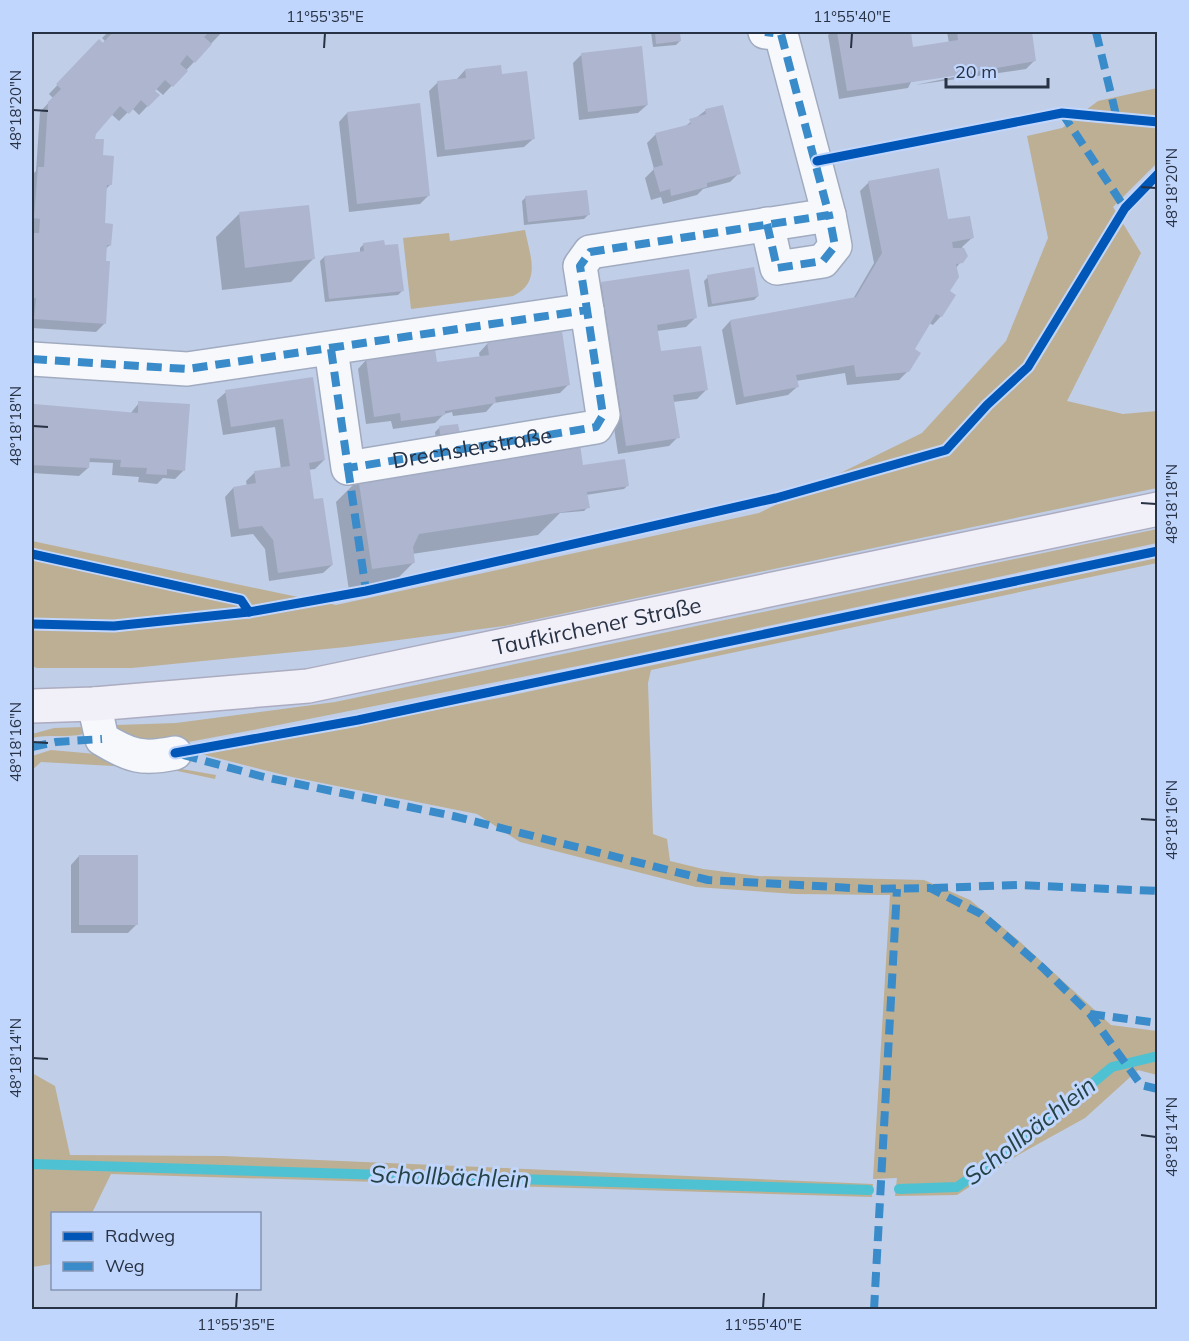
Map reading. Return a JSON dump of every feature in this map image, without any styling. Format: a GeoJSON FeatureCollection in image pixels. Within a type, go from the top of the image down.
{"type":"FeatureCollection","features":[{"type":"Feature","properties":{"kind":"main road","name":"Taufkirchener Straße"},"geometry":{"type":"LineString","coordinates":[[32,706],[94,704],[308,686],[1158,508]]}},
{"type":"Feature","properties":{"kind":"street"},"geometry":{"type":"LineString","coordinates":[[765,32],[781,34],[829,214],[835,246],[823,261],[777,268],[767,224]]}},
{"type":"Feature","properties":{"kind":"street","name":"Drechslerstraße"},"geometry":{"type":"LineString","coordinates":[[331,349],[348,468],[596,427],[603,416],[580,266],[590,252],[829,214]]}},
{"type":"Feature","properties":{"kind":"street"},"geometry":{"type":"LineString","coordinates":[[32,359],[187,369],[587,310]]}},
{"type":"Feature","properties":{"kind":"street"},"geometry":{"type":"LineString","coordinates":[[94,704],[102,739],[125,753],[149,758],[175,753]]}},
{"type":"Feature","properties":{"kind":"shaded area"},"geometry":{"type":"Polygon","coordinates":[[[1157,88],[1157,163],[1113,207],[1141,253],[1067,401],[1123,414],[1157,411],[1157,488],[504,626],[346,647],[132,668],[36,668],[32,665],[32,541],[336,605],[759,513],[922,433],[1006,341],[1048,238],[1027,136],[1062,128],[1098,101],[1157,88]]]}},
{"type":"Feature","properties":{"kind":"shaded area"},"geometry":{"type":"Polygon","coordinates":[[[525,230],[532,268],[528,283],[522,290],[513,296],[411,309],[403,238],[449,233],[450,241],[525,230]]]}},
{"type":"Feature","properties":{"kind":"shaded area"},"geometry":{"type":"Polygon","coordinates":[[[1157,529],[1157,543],[618,658],[253,730],[161,747],[122,739],[116,725],[176,723],[335,702],[1157,529]]]}},
{"type":"Feature","properties":{"kind":"shaded area"},"geometry":{"type":"Polygon","coordinates":[[[1157,558],[1157,563],[651,670],[648,683],[653,834],[667,839],[670,861],[703,869],[758,876],[924,880],[970,900],[1018,940],[1111,1025],[1157,1031],[1157,1075],[1138,1070],[1085,1118],[1020,1154],[957,1195],[895,1196],[897,1178],[873,1179],[890,895],[795,894],[696,887],[520,842],[477,814],[292,777],[201,754],[499,698],[1157,558]]]}},
{"type":"Feature","properties":{"kind":"shaded area"},"geometry":{"type":"Polygon","coordinates":[[[83,727],[84,734],[32,738],[32,734],[54,728],[83,727]]]}},
{"type":"Feature","properties":{"kind":"shaded area"},"geometry":{"type":"Polygon","coordinates":[[[51,750],[96,754],[216,775],[215,779],[168,769],[41,762],[32,770],[32,756],[51,750]]]}},
{"type":"Feature","properties":{"kind":"shaded area"},"geometry":{"type":"Polygon","coordinates":[[[32,1073],[55,1086],[70,1155],[224,1156],[873,1184],[872,1197],[111,1174],[92,1212],[51,1212],[51,1264],[32,1267],[32,1073]]]}},
{"type":"Feature","properties":{"kind":"building"},"geometry":{"type":"Polygon","coordinates":[[[113,32],[209,32],[204,37],[212,44],[195,63],[187,55],[180,64],[188,71],[173,87],[165,80],[155,91],[160,95],[148,107],[141,100],[129,114],[120,106],[96,134],[95,139],[104,139],[103,155],[114,156],[112,185],[107,185],[105,223],[113,224],[111,246],[107,245],[106,261],[110,261],[106,324],[34,319],[36,298],[32,298],[33,233],[39,233],[40,219],[34,218],[38,167],[44,167],[48,102],[61,89],[56,84],[99,39],[103,43],[113,32]]]}},
{"type":"Feature","properties":{"kind":"building"},"geometry":{"type":"Polygon","coordinates":[[[655,32],[680,32],[681,41],[656,44],[655,32]]]}},
{"type":"Feature","properties":{"kind":"building"},"geometry":{"type":"Polygon","coordinates":[[[837,32],[911,32],[913,47],[958,40],[957,32],[1032,32],[1036,61],[941,78],[847,91],[837,32]]]}},
{"type":"Feature","properties":{"kind":"building"},"geometry":{"type":"Polygon","coordinates":[[[642,46],[648,105],[588,112],[581,53],[642,46]]]}},
{"type":"Feature","properties":{"kind":"building"},"geometry":{"type":"Polygon","coordinates":[[[501,65],[502,74],[527,71],[535,139],[445,150],[437,81],[466,78],[465,69],[501,65]]]}},
{"type":"Feature","properties":{"kind":"building"},"geometry":{"type":"Polygon","coordinates":[[[420,103],[430,196],[357,204],[347,112],[420,103]]]}},
{"type":"Feature","properties":{"kind":"building"},"geometry":{"type":"Polygon","coordinates":[[[723,105],[741,174],[707,183],[707,187],[671,196],[670,189],[660,192],[653,168],[663,165],[655,133],[691,124],[689,119],[706,114],[705,109],[723,105]]]}},
{"type":"Feature","properties":{"kind":"building"},"geometry":{"type":"Polygon","coordinates":[[[939,168],[948,219],[970,216],[974,238],[952,242],[953,248],[964,248],[968,256],[963,263],[956,264],[959,277],[950,291],[956,295],[942,317],[936,314],[915,349],[921,353],[909,372],[856,377],[854,365],[796,375],[799,387],[744,397],[730,320],[856,297],[882,253],[868,181],[939,168]]]}},
{"type":"Feature","properties":{"kind":"building"},"geometry":{"type":"Polygon","coordinates":[[[587,190],[590,215],[528,222],[525,196],[587,190]]]}},
{"type":"Feature","properties":{"kind":"building"},"geometry":{"type":"Polygon","coordinates":[[[309,205],[315,259],[245,268],[239,212],[309,205]]]}},
{"type":"Feature","properties":{"kind":"building"},"geometry":{"type":"Polygon","coordinates":[[[384,240],[385,245],[398,244],[404,291],[329,299],[324,256],[364,251],[363,243],[384,240]]]}},
{"type":"Feature","properties":{"kind":"building"},"geometry":{"type":"Polygon","coordinates":[[[754,267],[759,296],[712,304],[707,275],[754,267]]]}},
{"type":"Feature","properties":{"kind":"building"},"geometry":{"type":"Polygon","coordinates":[[[689,269],[697,318],[657,325],[661,351],[701,346],[708,390],[673,395],[680,438],[626,446],[601,282],[689,269]]]}},
{"type":"Feature","properties":{"kind":"building"},"geometry":{"type":"Polygon","coordinates":[[[562,331],[570,385],[495,397],[496,403],[445,411],[445,415],[401,421],[400,413],[374,417],[366,359],[435,349],[437,362],[489,355],[487,342],[562,331]]]}},
{"type":"Feature","properties":{"kind":"building"},"geometry":{"type":"Polygon","coordinates":[[[313,377],[325,460],[309,463],[314,499],[323,498],[333,565],[278,573],[273,540],[262,526],[239,529],[233,487],[256,483],[254,471],[290,466],[283,419],[231,427],[225,390],[313,377]]]}},
{"type":"Feature","properties":{"kind":"building"},"geometry":{"type":"Polygon","coordinates":[[[138,401],[190,404],[185,471],[167,469],[167,475],[146,474],[147,468],[120,467],[121,460],[90,458],[89,468],[32,465],[34,404],[138,413],[138,401]]]}},
{"type":"Feature","properties":{"kind":"building"},"geometry":{"type":"Polygon","coordinates":[[[458,424],[461,439],[441,442],[439,426],[458,424]]]}},
{"type":"Feature","properties":{"kind":"building"},"geometry":{"type":"Polygon","coordinates":[[[580,444],[583,465],[625,459],[629,486],[587,492],[590,508],[419,534],[413,547],[415,563],[372,569],[358,477],[580,444]]]}},
{"type":"Feature","properties":{"kind":"building"},"geometry":{"type":"Polygon","coordinates":[[[79,855],[138,855],[138,925],[79,925],[79,855]]]}},
{"type":"Feature","properties":{"kind":"waterway","name":"Schollbächlein"},"geometry":{"type":"LineString","coordinates":[[899,1189],[957,1187],[1023,1141],[1112,1067],[1158,1056]]}},
{"type":"Feature","properties":{"kind":"waterway","name":"Schollbächlein"},"geometry":{"type":"LineString","coordinates":[[32,1164],[869,1190]]}},
{"type":"Feature","properties":{"kind":"marked path"},"geometry":{"type":"LineString","coordinates":[[32,359],[187,369],[587,310],[580,266],[590,252],[829,215],[781,34],[765,32]]}},
{"type":"Feature","properties":{"kind":"marked path"},"geometry":{"type":"LineString","coordinates":[[1096,32],[1117,119]]}},
{"type":"Feature","properties":{"kind":"marked path"},"geometry":{"type":"LineString","coordinates":[[1062,113],[1125,208]]}},
{"type":"Feature","properties":{"kind":"marked path"},"geometry":{"type":"LineString","coordinates":[[767,224],[777,268],[823,261],[835,246],[829,215]]}},
{"type":"Feature","properties":{"kind":"marked path"},"geometry":{"type":"LineString","coordinates":[[331,349],[348,468],[596,427],[603,415],[587,310]]}},
{"type":"Feature","properties":{"kind":"marked path"},"geometry":{"type":"LineString","coordinates":[[348,468],[366,591]]}},
{"type":"Feature","properties":{"kind":"marked path"},"geometry":{"type":"LineString","coordinates":[[32,747],[56,742],[102,739]]}},
{"type":"Feature","properties":{"kind":"marked path"},"geometry":{"type":"LineString","coordinates":[[183,755],[264,777],[453,816],[708,880],[870,889],[930,888],[981,914],[1043,968],[1090,1014],[1141,1085],[1158,1089]]}},
{"type":"Feature","properties":{"kind":"marked path"},"geometry":{"type":"LineString","coordinates":[[933,888],[1017,885],[1158,891]]}},
{"type":"Feature","properties":{"kind":"marked path"},"geometry":{"type":"LineString","coordinates":[[874,1310],[897,889]]}},
{"type":"Feature","properties":{"kind":"marked path"},"geometry":{"type":"LineString","coordinates":[[1090,1014],[1158,1023]]}},
{"type":"Feature","properties":{"kind":"cycle path"},"geometry":{"type":"LineString","coordinates":[[817,161],[1062,113],[1158,122]]}},
{"type":"Feature","properties":{"kind":"cycle path"},"geometry":{"type":"LineString","coordinates":[[32,624],[114,626],[249,612],[366,591],[776,498],[946,450],[987,405],[1028,367],[1125,208],[1158,174]]}},
{"type":"Feature","properties":{"kind":"cycle path"},"geometry":{"type":"LineString","coordinates":[[175,753],[358,720],[1158,551]]}},
{"type":"Feature","properties":{"kind":"cycle path"},"geometry":{"type":"LineString","coordinates":[[32,554],[241,600],[249,612]]}}]}
